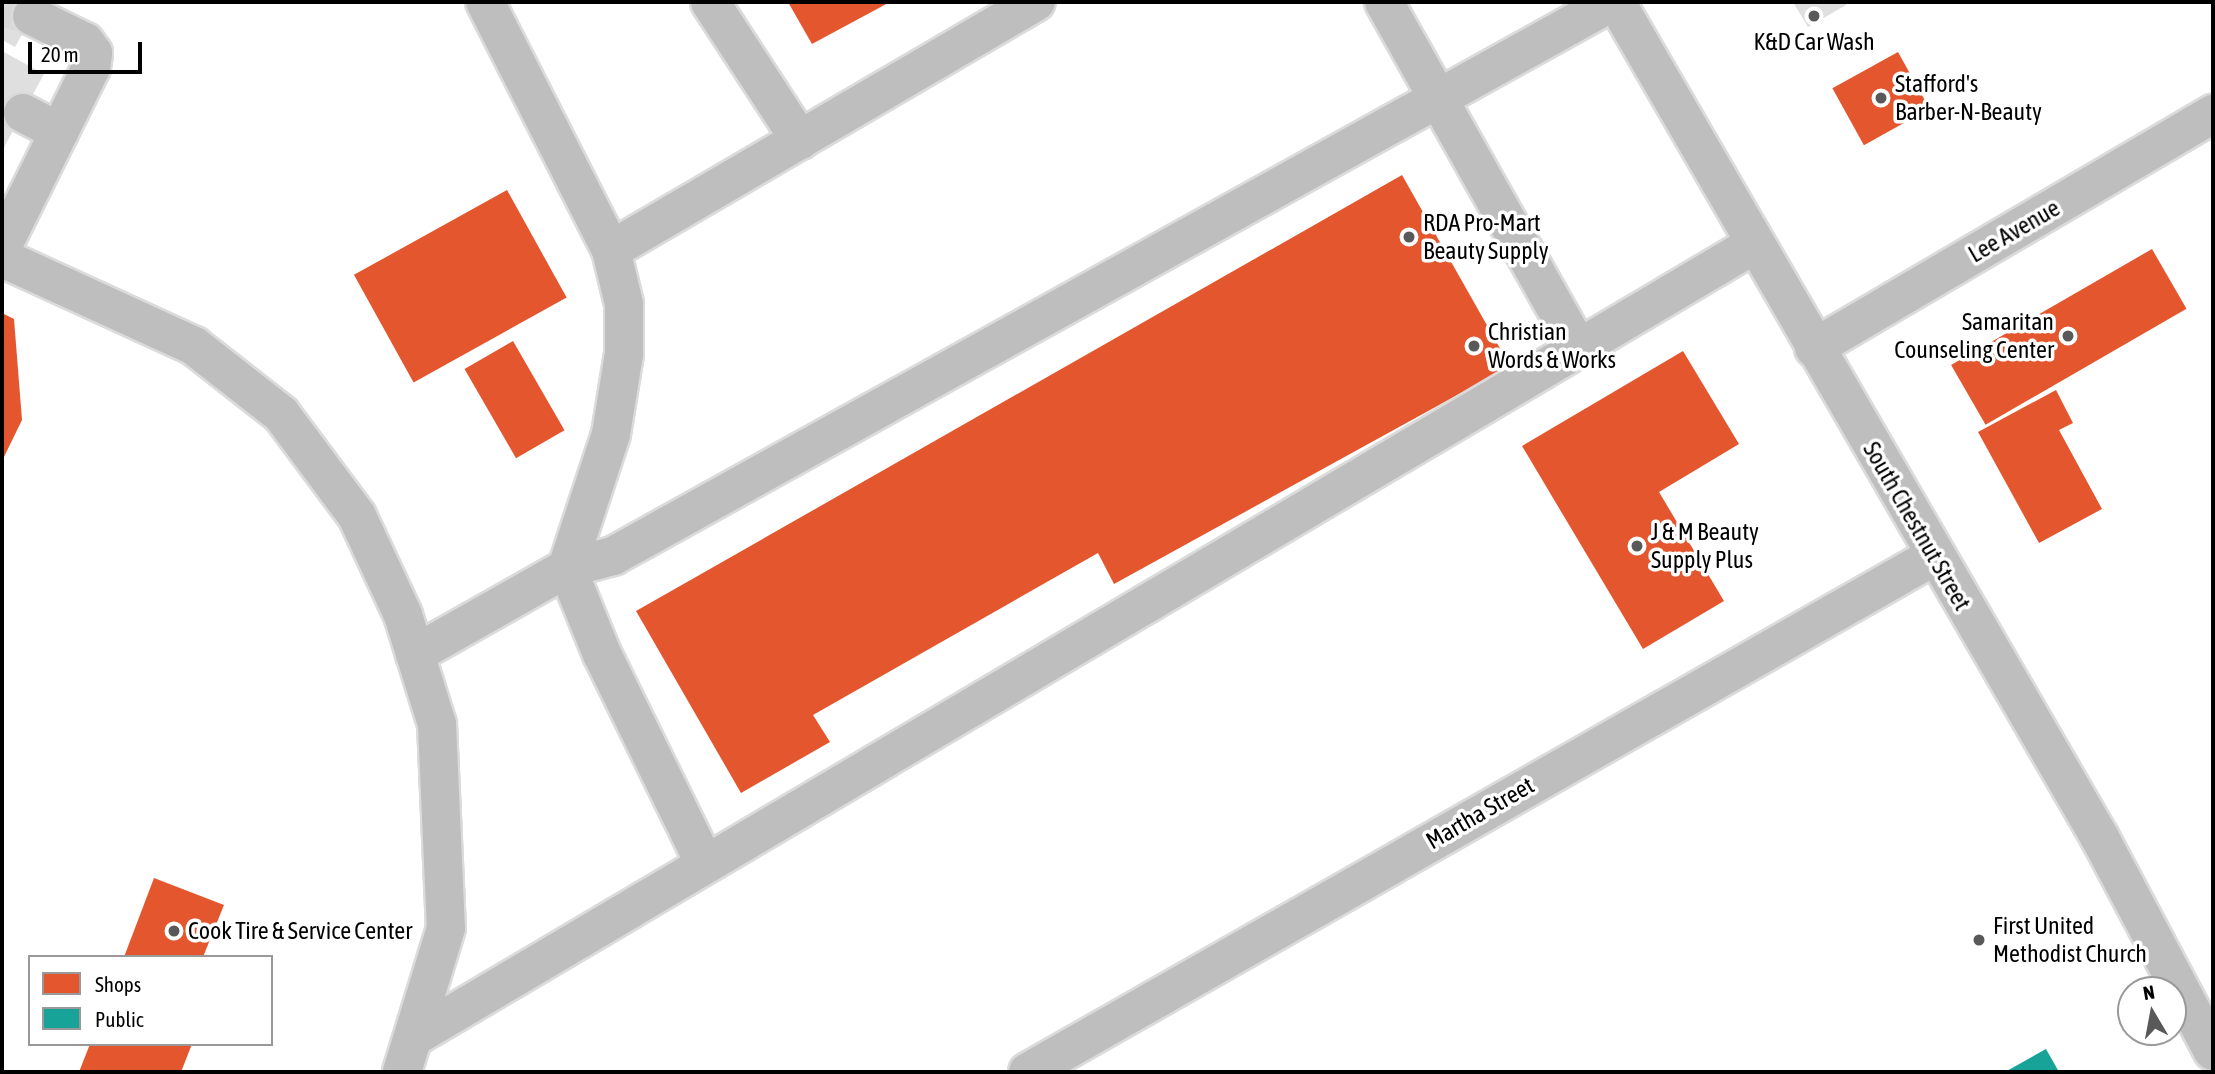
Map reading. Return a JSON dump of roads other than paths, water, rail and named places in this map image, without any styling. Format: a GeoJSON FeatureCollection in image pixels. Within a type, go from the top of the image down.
{"type":"FeatureCollection","features":[{"type":"Feature","properties":{"kind":"street"},"geometry":{"type":"LineString","coordinates":[[485,2],[611,250],[624,304],[624,354],[611,434],[567,568],[602,654],[705,864]]}},
{"type":"Feature","properties":{"kind":"street"},"geometry":{"type":"LineString","coordinates":[[710,2],[800,140]]}},
{"type":"Feature","properties":{"kind":"street"},"geometry":{"type":"LineString","coordinates":[[611,250],[1036,2]]}},
{"type":"Feature","properties":{"kind":"street"},"geometry":{"type":"LineString","coordinates":[[1384,2],[1579,349]]}},
{"type":"Feature","properties":{"kind":"street"},"geometry":{"type":"LineString","coordinates":[[415,654],[567,568],[613,556],[1357,140],[1439,100],[1614,2]]}},
{"type":"Feature","properties":{"kind":"street","name":"South Chestnut Street"},"geometry":{"type":"LineString","coordinates":[[1614,2],[2100,838],[2213,1051]]}},
{"type":"Feature","properties":{"kind":"street"},"geometry":{"type":"LineString","coordinates":[[2,247],[92,68],[93,52],[85,42],[32,16]]}},
{"type":"Feature","properties":{"kind":"street"},"geometry":{"type":"LineString","coordinates":[[23,113],[59,132]]}},
{"type":"Feature","properties":{"kind":"street","name":"Lee Avenue"},"geometry":{"type":"LineString","coordinates":[[1814,348],[2213,114]]}},
{"type":"Feature","properties":{"kind":"street"},"geometry":{"type":"LineString","coordinates":[[414,1037],[1755,244]]}},
{"type":"Feature","properties":{"kind":"street"},"geometry":{"type":"LineString","coordinates":[[2,258],[194,346],[281,414],[357,516],[403,615],[437,724],[446,928],[402,1072]]}},
{"type":"Feature","properties":{"kind":"street","name":"Martha Street"},"geometry":{"type":"LineString","coordinates":[[1028,1072],[1934,556]]}},
{"type":"Feature","properties":{"kind":"tunnel"},"geometry":{"type":"LineString","coordinates":[[2,11],[6,8],[32,16]]}},
{"type":"Feature","properties":{"kind":"place","name":"K&D Car Wash"},"geometry":{"type":"Point","coordinates":[1814,16]}},
{"type":"Feature","properties":{"kind":"place","name":"Stafford's Barber-N-Beauty"},"geometry":{"type":"Point","coordinates":[1881,98]}},
{"type":"Feature","properties":{"kind":"place","name":"RDA Pro-Mart Beauty Supply"},"geometry":{"type":"Point","coordinates":[1409,237]}},
{"type":"Feature","properties":{"kind":"place","name":"Samaritan Counseling Center"},"geometry":{"type":"Point","coordinates":[2068,336]}},
{"type":"Feature","properties":{"kind":"place","name":"Christian Words & Works"},"geometry":{"type":"Point","coordinates":[1474,346]}},
{"type":"Feature","properties":{"kind":"place","name":"J & M Beauty Supply Plus"},"geometry":{"type":"Point","coordinates":[1637,546]}},
{"type":"Feature","properties":{"kind":"place","name":"Cook Tire & Service Center"},"geometry":{"type":"Point","coordinates":[174,931]}},
{"type":"Feature","properties":{"kind":"place","name":"First United Methodist Church"},"geometry":{"type":"Point","coordinates":[1979,940]}}]}
